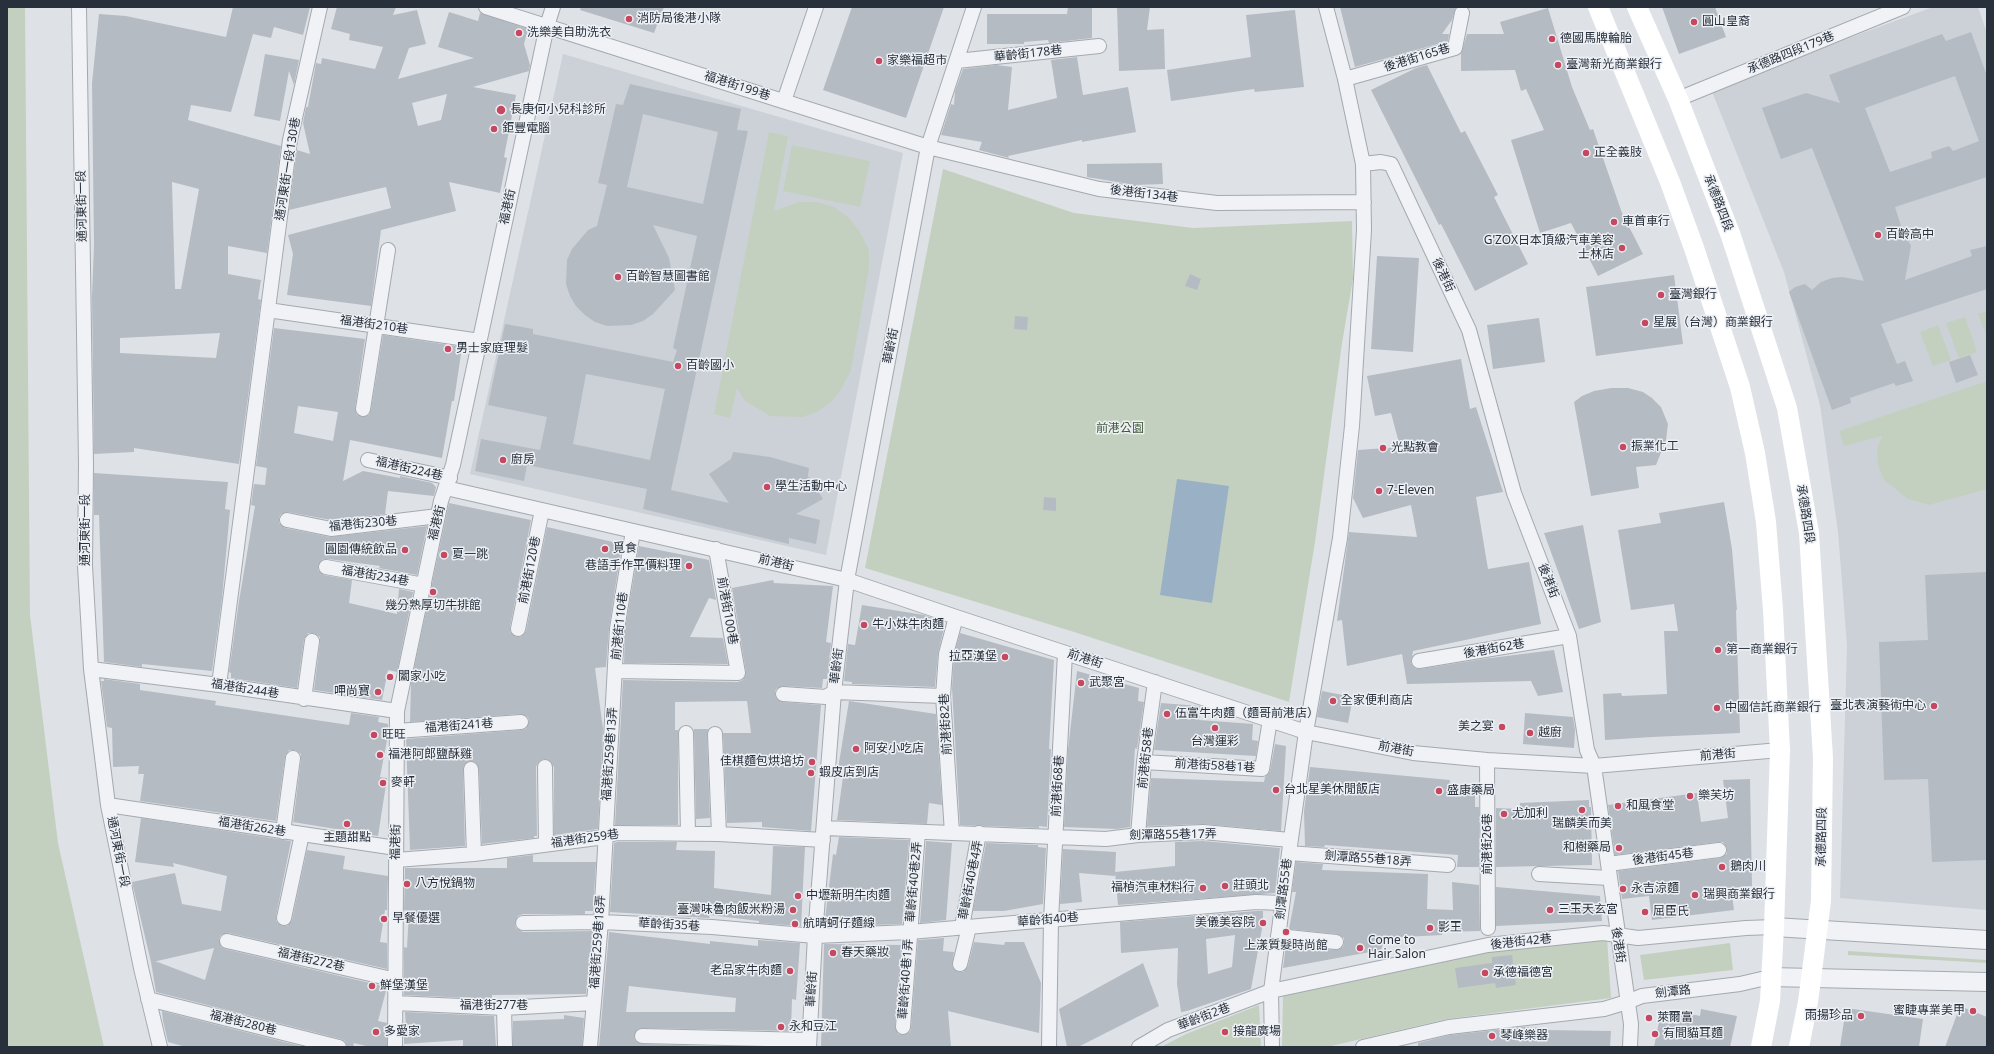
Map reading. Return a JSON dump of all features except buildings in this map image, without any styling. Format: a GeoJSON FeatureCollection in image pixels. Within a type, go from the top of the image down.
{"type":"FeatureCollection","features":[{"type":"Feature","properties":{"kind":"main road"},"geometry":{"type":"LineString","coordinates":[[1598,7],[1670,182],[1694,248],[1740,387],[1755,453],[1766,522],[1773,610],[1780,750],[1770,1001],[1760,1047]]}},
{"type":"Feature","properties":{"kind":"main road","name":"承德路四段"},"geometry":{"type":"LineString","coordinates":[[1637,7],[1678,99],[1731,236],[1787,408],[1809,533],[1823,758],[1821,901],[1811,979],[1799,1047]]}},
{"type":"Feature","properties":{"kind":"street","name":"通河東街一段"},"geometry":{"type":"LineString","coordinates":[[79,7],[86,464],[85,566],[91,669],[108,805],[148,999],[160,1047]]}},
{"type":"Feature","properties":{"kind":"street","name":"通河東街一段130巷"},"geometry":{"type":"LineString","coordinates":[[219,685],[290,140],[320,7]]}},
{"type":"Feature","properties":{"kind":"street","name":"福港街199巷"},"geometry":{"type":"LineString","coordinates":[[486,7],[928,147]]}},
{"type":"Feature","properties":{"kind":"street","name":"福港街"},"geometry":{"type":"LineString","coordinates":[[395,1047],[397,711],[438,516],[448,483],[480,341],[547,26],[553,7]]}},
{"type":"Feature","properties":{"kind":"street"},"geometry":{"type":"LineString","coordinates":[[784,101],[816,7]]}},
{"type":"Feature","properties":{"kind":"street","name":"華齡街"},"geometry":{"type":"LineString","coordinates":[[809,1043],[815,936],[834,692],[847,580],[928,147],[974,7]]}},
{"type":"Feature","properties":{"kind":"street"},"geometry":{"type":"LineString","coordinates":[[1306,732],[1340,538],[1352,426],[1364,202],[1363,164],[1345,79],[1326,7]]}},
{"type":"Feature","properties":{"kind":"street","name":"承德路四段179巷"},"geometry":{"type":"LineString","coordinates":[[1678,99],[1903,7]]}},
{"type":"Feature","properties":{"kind":"street","name":"後港街165巷"},"geometry":{"type":"LineString","coordinates":[[1345,79],[1455,48],[1462,13]]}},
{"type":"Feature","properties":{"kind":"street","name":"華齡街178巷"},"geometry":{"type":"LineString","coordinates":[[957,61],[1099,46]]}},
{"type":"Feature","properties":{"kind":"street","name":"後港街134巷"},"geometry":{"type":"LineString","coordinates":[[928,147],[1099,189],[1217,203],[1364,202]]}},
{"type":"Feature","properties":{"kind":"street","name":"後港街"},"geometry":{"type":"LineString","coordinates":[[1363,164],[1381,162],[1391,164],[1469,330],[1514,493],[1569,636],[1587,750],[1594,766],[1617,936],[1631,1024],[1630,1047]]}},
{"type":"Feature","properties":{"kind":"street"},"geometry":{"type":"LineString","coordinates":[[363,409],[388,250]]}},
{"type":"Feature","properties":{"kind":"street","name":"福港街210巷"},"geometry":{"type":"LineString","coordinates":[[268,310],[480,341]]}},
{"type":"Feature","properties":{"kind":"street","name":"福港街224巷"},"geometry":{"type":"LineString","coordinates":[[368,460],[448,483]]}},
{"type":"Feature","properties":{"kind":"street","name":"前港街"},"geometry":{"type":"LineString","coordinates":[[448,483],[542,510],[716,548],[847,580],[1306,732],[1413,753],[1487,760],[1594,766],[1780,750]]}},
{"type":"Feature","properties":{"kind":"street","name":"前港街120巷"},"geometry":{"type":"LineString","coordinates":[[518,629],[542,510]]}},
{"type":"Feature","properties":{"kind":"street","name":"福港街230巷"},"geometry":{"type":"LineString","coordinates":[[287,520],[331,529],[438,516]]}},
{"type":"Feature","properties":{"kind":"street","name":"前港街110巷"},"geometry":{"type":"LineString","coordinates":[[634,531],[617,629],[615,671],[738,673]]}},
{"type":"Feature","properties":{"kind":"street","name":"前港街100巷"},"geometry":{"type":"LineString","coordinates":[[716,548],[738,673]]}},
{"type":"Feature","properties":{"kind":"street","name":"福港街234巷"},"geometry":{"type":"LineString","coordinates":[[326,567],[424,585]]}},
{"type":"Feature","properties":{"kind":"street","name":"前港街82巷"},"geometry":{"type":"LineString","coordinates":[[952,833],[943,696],[946,654],[956,617]]}},
{"type":"Feature","properties":{"kind":"street","name":"後港街62巷"},"geometry":{"type":"LineString","coordinates":[[1418,661],[1569,636]]}},
{"type":"Feature","properties":{"kind":"street"},"geometry":{"type":"LineString","coordinates":[[304,699],[312,641]]}},
{"type":"Feature","properties":{"kind":"street","name":"前港街68巷"},"geometry":{"type":"LineString","coordinates":[[1049,1047],[1051,920],[1065,653]]}},
{"type":"Feature","properties":{"kind":"street","name":"福港街244巷"},"geometry":{"type":"LineString","coordinates":[[91,669],[219,685],[304,699],[397,711]]}},
{"type":"Feature","properties":{"kind":"street","name":"福港街259巷13弄"},"geometry":{"type":"LineString","coordinates":[[605,837],[615,671]]}},
{"type":"Feature","properties":{"kind":"street","name":"前港街58巷"},"geometry":{"type":"LineString","coordinates":[[1138,834],[1144,762],[1155,682]]}},
{"type":"Feature","properties":{"kind":"street","name":"華齡街"},"geometry":{"type":"LineString","coordinates":[[783,694],[826,697],[834,692],[943,696]]}},
{"type":"Feature","properties":{"kind":"street","name":"前港街58巷1巷"},"geometry":{"type":"LineString","coordinates":[[1144,762],[1262,769],[1270,720]]}},
{"type":"Feature","properties":{"kind":"street","name":"福港街241巷"},"geometry":{"type":"LineString","coordinates":[[397,731],[521,722]]}},
{"type":"Feature","properties":{"kind":"street","name":"劍潭路55巷"},"geometry":{"type":"LineString","coordinates":[[1272,1047],[1271,991],[1289,847],[1306,732]]}},
{"type":"Feature","properties":{"kind":"street"},"geometry":{"type":"LineString","coordinates":[[686,733],[688,834]]}},
{"type":"Feature","properties":{"kind":"street"},"geometry":{"type":"LineString","coordinates":[[715,734],[719,834]]}},
{"type":"Feature","properties":{"kind":"street"},"geometry":{"type":"LineString","coordinates":[[283,832],[293,758]]}},
{"type":"Feature","properties":{"kind":"street","name":"前港街26巷"},"geometry":{"type":"LineString","coordinates":[[1487,760],[1488,928]]}},
{"type":"Feature","properties":{"kind":"street"},"geometry":{"type":"LineString","coordinates":[[545,767],[546,844]]}},
{"type":"Feature","properties":{"kind":"street"},"geometry":{"type":"LineString","coordinates":[[471,769],[474,854]]}},
{"type":"Feature","properties":{"kind":"street","name":"福港街262巷"},"geometry":{"type":"LineString","coordinates":[[108,805],[302,834],[396,854]]}},
{"type":"Feature","properties":{"kind":"street","name":"華齡街40巷2弄"},"geometry":{"type":"LineString","coordinates":[[910,932],[918,832]]}},
{"type":"Feature","properties":{"kind":"street","name":"劍潭路55巷17弄"},"geometry":{"type":"LineString","coordinates":[[952,833],[1106,839],[1138,834],[1203,832],[1289,847]]}},
{"type":"Feature","properties":{"kind":"street","name":"福港街259巷"},"geometry":{"type":"LineString","coordinates":[[396,854],[474,854],[605,837],[615,833],[952,833]]}},
{"type":"Feature","properties":{"kind":"street"},"geometry":{"type":"LineString","coordinates":[[284,918],[302,834]]}},
{"type":"Feature","properties":{"kind":"street","name":"華齡街40巷4弄"},"geometry":{"type":"LineString","coordinates":[[960,964],[979,834]]}},
{"type":"Feature","properties":{"kind":"street","name":"福港街259巷18弄"},"geometry":{"type":"LineString","coordinates":[[590,1047],[601,922],[605,837]]}},
{"type":"Feature","properties":{"kind":"street","name":"劍潭路55巷18弄"},"geometry":{"type":"LineString","coordinates":[[1289,847],[1448,865]]}},
{"type":"Feature","properties":{"kind":"street","name":"後港街45巷"},"geometry":{"type":"LineString","coordinates":[[1539,874],[1609,871],[1719,850]]}},
{"type":"Feature","properties":{"kind":"street","name":"華齡街40巷"},"geometry":{"type":"LineString","coordinates":[[815,936],[910,932],[1256,902],[1282,903]]}},
{"type":"Feature","properties":{"kind":"street","name":"華齡街35巷"},"geometry":{"type":"LineString","coordinates":[[522,923],[601,922],[712,927],[815,936]]}},
{"type":"Feature","properties":{"kind":"street"},"geometry":{"type":"LineString","coordinates":[[1774,927],[1987,940]]}},
{"type":"Feature","properties":{"kind":"street","name":"後港街42巷"},"geometry":{"type":"LineString","coordinates":[[1271,991],[1488,945],[1603,933],[1638,938],[1746,928],[1774,927]]}},
{"type":"Feature","properties":{"kind":"street","name":"華齡街40巷1弄"},"geometry":{"type":"LineString","coordinates":[[903,1027],[910,932]]}},
{"type":"Feature","properties":{"kind":"street"},"geometry":{"type":"LineString","coordinates":[[1278,936],[1336,942]]}},
{"type":"Feature","properties":{"kind":"street","name":"福港街272巷"},"geometry":{"type":"LineString","coordinates":[[227,940],[396,980]]}},
{"type":"Feature","properties":{"kind":"street","name":"劍潭路"},"geometry":{"type":"LineString","coordinates":[[1363,1047],[1449,1027],[1604,1009],[1642,996],[1740,984],[1770,977],[1987,982]]}},
{"type":"Feature","properties":{"kind":"street","name":"華齡街2巷"},"geometry":{"type":"LineString","coordinates":[[1139,1047],[1168,1030],[1271,991]]}},
{"type":"Feature","properties":{"kind":"street","name":"福港街280巷"},"geometry":{"type":"LineString","coordinates":[[148,999],[339,1047]]}},
{"type":"Feature","properties":{"kind":"street","name":"福港街277巷"},"geometry":{"type":"LineString","coordinates":[[395,1003],[504,1008],[594,1003]]}},
{"type":"Feature","properties":{"kind":"street"},"geometry":{"type":"LineString","coordinates":[[504,1008],[505,1047]]}},
{"type":"Feature","properties":{"kind":"street"},"geometry":{"type":"LineString","coordinates":[[642,1036],[809,1043]]}},
{"type":"Feature","properties":{"kind":"shaded area","name":"百齡高中"},"geometry":{"type":"Polygon","coordinates":[[[1933,7],[1978,7],[1987,33],[1987,910],[1840,898],[1847,645],[1838,532],[1820,405],[1784,272],[1711,89],[1933,7]]]}},
{"type":"Feature","properties":{"kind":"shaded area","name":"百齡國小"},"geometry":{"type":"Polygon","coordinates":[[[563,54],[903,153],[826,555],[470,474],[563,54]]]}},
{"type":"Feature","properties":{"kind":"green space"},"geometry":{"type":"Polygon","coordinates":[[[7,7],[25,7],[30,615],[58,843],[104,1047],[7,1047],[7,7]]]}},
{"type":"Feature","properties":{"kind":"green space"},"geometry":{"type":"Polygon","coordinates":[[[769,132],[788,136],[774,211],[799,202],[817,202],[834,207],[848,217],[860,232],[869,250],[869,269],[851,370],[842,388],[831,402],[817,412],[802,417],[770,416],[745,401],[737,388],[730,418],[714,414],[769,132]]]}},
{"type":"Feature","properties":{"kind":"green space"},"geometry":{"type":"Polygon","coordinates":[[[792,145],[870,161],[860,207],[783,191],[792,145]]]}},
{"type":"Feature","properties":{"kind":"green space","name":"前港公園"},"geometry":{"type":"Polygon","coordinates":[[[943,169],[1074,213],[1193,228],[1352,221],[1353,279],[1342,343],[1315,542],[1289,702],[1071,631],[865,568],[943,169]]]}},
{"type":"Feature","properties":{"kind":"green space"},"geometry":{"type":"Polygon","coordinates":[[[1987,311],[1987,337],[1978,314],[1987,311]]]}},
{"type":"Feature","properties":{"kind":"green space"},"geometry":{"type":"Polygon","coordinates":[[[1965,317],[1977,352],[1959,358],[1946,323],[1965,317]]]}},
{"type":"Feature","properties":{"kind":"green space"},"geometry":{"type":"Polygon","coordinates":[[[1938,325],[1951,360],[1933,366],[1920,332],[1938,325]]]}},
{"type":"Feature","properties":{"kind":"green space"},"geometry":{"type":"Polygon","coordinates":[[[1987,381],[1987,489],[1929,505],[1908,499],[1884,480],[1878,465],[1877,449],[1882,436],[1844,446],[1839,431],[1987,381]]]}},
{"type":"Feature","properties":{"kind":"green space"},"geometry":{"type":"Polygon","coordinates":[[[1607,937],[1611,998],[1447,1019],[1327,1047],[1282,1047],[1283,996],[1489,951],[1607,937]]]}},
{"type":"Feature","properties":{"kind":"green space"},"geometry":{"type":"Polygon","coordinates":[[[1730,943],[1733,970],[1644,980],[1640,955],[1730,943]]]}},
{"type":"Feature","properties":{"kind":"green space"},"geometry":{"type":"Polygon","coordinates":[[[1848,951],[1987,960],[1987,963],[1848,955],[1848,951]]]}},
{"type":"Feature","properties":{"kind":"green space"},"geometry":{"type":"Polygon","coordinates":[[[1259,1005],[1261,1047],[1161,1047],[1186,1034],[1259,1005]]]}},
{"type":"Feature","properties":{"kind":"water"},"geometry":{"type":"Polygon","coordinates":[[[1177,479],[1229,486],[1212,603],[1160,595],[1177,479]]]}},
{"type":"Feature","properties":{"kind":"place","name":"消防局後港小隊"},"geometry":{"type":"Point","coordinates":[629,19]}},
{"type":"Feature","properties":{"kind":"place","name":"圓山皇裔"},"geometry":{"type":"Point","coordinates":[1694,22]}},
{"type":"Feature","properties":{"kind":"place","name":"洗樂美自助洗衣"},"geometry":{"type":"Point","coordinates":[519,33]}},
{"type":"Feature","properties":{"kind":"place","name":"德國馬牌輪胎"},"geometry":{"type":"Point","coordinates":[1552,39]}},
{"type":"Feature","properties":{"kind":"place","name":"家樂福超市"},"geometry":{"type":"Point","coordinates":[879,61]}},
{"type":"Feature","properties":{"kind":"place","name":"臺灣新光商業銀行"},"geometry":{"type":"Point","coordinates":[1558,65]}},
{"type":"Feature","properties":{"kind":"place","name":"長庚何小兒科診所"},"geometry":{"type":"Point","coordinates":[501,110]}},
{"type":"Feature","properties":{"kind":"place","name":"鉅豐電腦"},"geometry":{"type":"Point","coordinates":[494,129]}},
{"type":"Feature","properties":{"kind":"place","name":"正全義肢"},"geometry":{"type":"Point","coordinates":[1586,153]}},
{"type":"Feature","properties":{"kind":"place","name":"車首車行"},"geometry":{"type":"Point","coordinates":[1614,222]}},
{"type":"Feature","properties":{"kind":"place","name":"百齡高中"},"geometry":{"type":"Point","coordinates":[1878,235]}},
{"type":"Feature","properties":{"kind":"place","name":"G'ZOX日本頂級汽車美容 士林店"},"geometry":{"type":"Point","coordinates":[1622,248]}},
{"type":"Feature","properties":{"kind":"place","name":"百齡智慧圖書館"},"geometry":{"type":"Point","coordinates":[618,277]}},
{"type":"Feature","properties":{"kind":"place","name":"臺灣銀行"},"geometry":{"type":"Point","coordinates":[1661,295]}},
{"type":"Feature","properties":{"kind":"place","name":"星展（台灣）商業銀行"},"geometry":{"type":"Point","coordinates":[1645,323]}},
{"type":"Feature","properties":{"kind":"place","name":"男士家庭理髮"},"geometry":{"type":"Point","coordinates":[448,349]}},
{"type":"Feature","properties":{"kind":"place","name":"百齡國小"},"geometry":{"type":"Point","coordinates":[678,366]}},
{"type":"Feature","properties":{"kind":"place","name":"振業化工"},"geometry":{"type":"Point","coordinates":[1623,447]}},
{"type":"Feature","properties":{"kind":"place","name":"光點教會"},"geometry":{"type":"Point","coordinates":[1383,448]}},
{"type":"Feature","properties":{"kind":"place","name":"廚房"},"geometry":{"type":"Point","coordinates":[503,460]}},
{"type":"Feature","properties":{"kind":"place","name":"學生活動中心"},"geometry":{"type":"Point","coordinates":[767,487]}},
{"type":"Feature","properties":{"kind":"place","name":"7-Eleven"},"geometry":{"type":"Point","coordinates":[1379,491]}},
{"type":"Feature","properties":{"kind":"place","name":"覓食"},"geometry":{"type":"Point","coordinates":[605,549]}},
{"type":"Feature","properties":{"kind":"place","name":"圓園傳統飲品"},"geometry":{"type":"Point","coordinates":[405,550]}},
{"type":"Feature","properties":{"kind":"place","name":"夏一跳"},"geometry":{"type":"Point","coordinates":[444,555]}},
{"type":"Feature","properties":{"kind":"place","name":"巷語手作平價料理"},"geometry":{"type":"Point","coordinates":[689,566]}},
{"type":"Feature","properties":{"kind":"place","name":"幾分熟厚切牛排館"},"geometry":{"type":"Point","coordinates":[433,592]}},
{"type":"Feature","properties":{"kind":"place","name":"牛小妹牛肉麵"},"geometry":{"type":"Point","coordinates":[864,625]}},
{"type":"Feature","properties":{"kind":"place","name":"第一商業銀行"},"geometry":{"type":"Point","coordinates":[1718,650]}},
{"type":"Feature","properties":{"kind":"place","name":"拉亞漢堡"},"geometry":{"type":"Point","coordinates":[1005,657]}},
{"type":"Feature","properties":{"kind":"place","name":"闔家小吃"},"geometry":{"type":"Point","coordinates":[390,677]}},
{"type":"Feature","properties":{"kind":"place","name":"武聚宮"},"geometry":{"type":"Point","coordinates":[1081,683]}},
{"type":"Feature","properties":{"kind":"place","name":"呷尚寶"},"geometry":{"type":"Point","coordinates":[378,692]}},
{"type":"Feature","properties":{"kind":"place","name":"全家便利商店"},"geometry":{"type":"Point","coordinates":[1333,701]}},
{"type":"Feature","properties":{"kind":"place","name":"臺北表演藝術中心"},"geometry":{"type":"Point","coordinates":[1934,706]}},
{"type":"Feature","properties":{"kind":"place","name":"中國信託商業銀行"},"geometry":{"type":"Point","coordinates":[1717,708]}},
{"type":"Feature","properties":{"kind":"place","name":"伍富牛肉麵（麵哥前港店）"},"geometry":{"type":"Point","coordinates":[1167,714]}},
{"type":"Feature","properties":{"kind":"place","name":"美之宴"},"geometry":{"type":"Point","coordinates":[1502,727]}},
{"type":"Feature","properties":{"kind":"place","name":"台灣運彩"},"geometry":{"type":"Point","coordinates":[1215,728]}},
{"type":"Feature","properties":{"kind":"place","name":"越廚"},"geometry":{"type":"Point","coordinates":[1530,733]}},
{"type":"Feature","properties":{"kind":"place","name":"旺旺"},"geometry":{"type":"Point","coordinates":[374,735]}},
{"type":"Feature","properties":{"kind":"place","name":"阿安小吃店"},"geometry":{"type":"Point","coordinates":[856,749]}},
{"type":"Feature","properties":{"kind":"place","name":"福港阿郎鹽酥雞"},"geometry":{"type":"Point","coordinates":[380,755]}},
{"type":"Feature","properties":{"kind":"place","name":"佳棋麵包烘培坊"},"geometry":{"type":"Point","coordinates":[812,762]}},
{"type":"Feature","properties":{"kind":"place","name":"蝦皮店到店"},"geometry":{"type":"Point","coordinates":[811,773]}},
{"type":"Feature","properties":{"kind":"place","name":"麥軒"},"geometry":{"type":"Point","coordinates":[383,783]}},
{"type":"Feature","properties":{"kind":"place","name":"台北星美休閒飯店"},"geometry":{"type":"Point","coordinates":[1276,790]}},
{"type":"Feature","properties":{"kind":"place","name":"盛康藥局"},"geometry":{"type":"Point","coordinates":[1439,791]}},
{"type":"Feature","properties":{"kind":"place","name":"樂芙坊"},"geometry":{"type":"Point","coordinates":[1690,796]}},
{"type":"Feature","properties":{"kind":"place","name":"和風食堂"},"geometry":{"type":"Point","coordinates":[1618,806]}},
{"type":"Feature","properties":{"kind":"place","name":"瑞麟美而美"},"geometry":{"type":"Point","coordinates":[1582,810]}},
{"type":"Feature","properties":{"kind":"place","name":"尤加利"},"geometry":{"type":"Point","coordinates":[1504,814]}},
{"type":"Feature","properties":{"kind":"place","name":"主題甜點"},"geometry":{"type":"Point","coordinates":[347,824]}},
{"type":"Feature","properties":{"kind":"place","name":"和樹藥局"},"geometry":{"type":"Point","coordinates":[1619,848]}},
{"type":"Feature","properties":{"kind":"place","name":"鵝肉川"},"geometry":{"type":"Point","coordinates":[1722,867]}},
{"type":"Feature","properties":{"kind":"place","name":"八方悅鍋物"},"geometry":{"type":"Point","coordinates":[407,884]}},
{"type":"Feature","properties":{"kind":"place","name":"莊頭北"},"geometry":{"type":"Point","coordinates":[1225,886]}},
{"type":"Feature","properties":{"kind":"place","name":"福楨汽車材料行"},"geometry":{"type":"Point","coordinates":[1203,888]}},
{"type":"Feature","properties":{"kind":"place","name":"永吉涼麵"},"geometry":{"type":"Point","coordinates":[1623,889]}},
{"type":"Feature","properties":{"kind":"place","name":"瑞興商業銀行"},"geometry":{"type":"Point","coordinates":[1695,895]}},
{"type":"Feature","properties":{"kind":"place","name":"中壢新明牛肉麵"},"geometry":{"type":"Point","coordinates":[798,896]}},
{"type":"Feature","properties":{"kind":"place","name":"臺灣味魯肉飯米粉湯"},"geometry":{"type":"Point","coordinates":[793,910]}},
{"type":"Feature","properties":{"kind":"place","name":"三玉天玄宮"},"geometry":{"type":"Point","coordinates":[1550,910]}},
{"type":"Feature","properties":{"kind":"place","name":"屈臣氏"},"geometry":{"type":"Point","coordinates":[1645,912]}},
{"type":"Feature","properties":{"kind":"place","name":"早餐優選"},"geometry":{"type":"Point","coordinates":[384,919]}},
{"type":"Feature","properties":{"kind":"place","name":"美儀美容院"},"geometry":{"type":"Point","coordinates":[1263,923]}},
{"type":"Feature","properties":{"kind":"place","name":"航晴蚵仔麵線"},"geometry":{"type":"Point","coordinates":[795,924]}},
{"type":"Feature","properties":{"kind":"place","name":"影王"},"geometry":{"type":"Point","coordinates":[1430,928]}},
{"type":"Feature","properties":{"kind":"place","name":"上漾質髮時尚館"},"geometry":{"type":"Point","coordinates":[1286,932]}},
{"type":"Feature","properties":{"kind":"place","name":"Come to Hair Salon"},"geometry":{"type":"Point","coordinates":[1360,948]}},
{"type":"Feature","properties":{"kind":"place","name":"春天藥妝"},"geometry":{"type":"Point","coordinates":[833,953]}},
{"type":"Feature","properties":{"kind":"place","name":"老品家牛肉麵"},"geometry":{"type":"Point","coordinates":[790,971]}},
{"type":"Feature","properties":{"kind":"place","name":"承德福德宮"},"geometry":{"type":"Point","coordinates":[1485,973]}},
{"type":"Feature","properties":{"kind":"place","name":"鮮堡漢堡"},"geometry":{"type":"Point","coordinates":[372,986]}},
{"type":"Feature","properties":{"kind":"place","name":"蜜睫專業美甲"},"geometry":{"type":"Point","coordinates":[1973,1011]}},
{"type":"Feature","properties":{"kind":"place","name":"雨揚珍品"},"geometry":{"type":"Point","coordinates":[1861,1016]}},
{"type":"Feature","properties":{"kind":"place","name":"萊爾富"},"geometry":{"type":"Point","coordinates":[1649,1018]}},
{"type":"Feature","properties":{"kind":"place","name":"永和豆江"},"geometry":{"type":"Point","coordinates":[781,1027]}},
{"type":"Feature","properties":{"kind":"place","name":"多愛家"},"geometry":{"type":"Point","coordinates":[376,1032]}},
{"type":"Feature","properties":{"kind":"place","name":"接龍廣場"},"geometry":{"type":"Point","coordinates":[1225,1032]}},
{"type":"Feature","properties":{"kind":"place","name":"有間貓耳麵"},"geometry":{"type":"Point","coordinates":[1655,1034]}},
{"type":"Feature","properties":{"kind":"place","name":"琴峰樂器"},"geometry":{"type":"Point","coordinates":[1492,1036]}}]}
